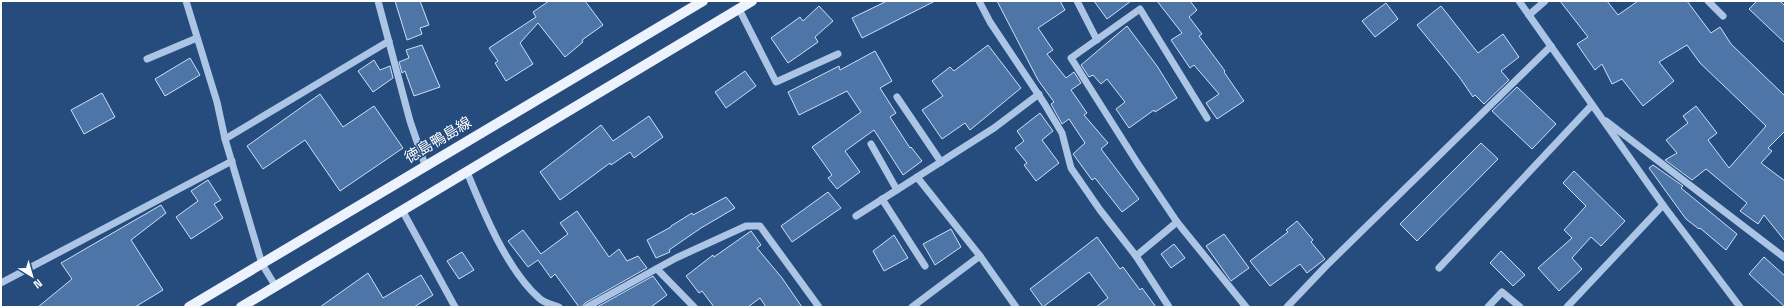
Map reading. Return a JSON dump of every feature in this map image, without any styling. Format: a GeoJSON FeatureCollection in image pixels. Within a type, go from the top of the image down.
{"type":"FeatureCollection","features":[{"type":"Feature","properties":{"kind":"main road","name":"徳島鴨島線"},"geometry":{"type":"LineString","coordinates":[[189,307],[425,165],[703,1]]}},
{"type":"Feature","properties":{"kind":"main road"},"geometry":{"type":"LineString","coordinates":[[241,307],[752,1]]}},
{"type":"Feature","properties":{"kind":"street"},"geometry":{"type":"LineString","coordinates":[[186,1],[217,102],[225,139],[262,264],[276,287]]}},
{"type":"Feature","properties":{"kind":"street"},"geometry":{"type":"LineString","coordinates":[[378,1],[410,121],[425,165]]}},
{"type":"Feature","properties":{"kind":"street"},"geometry":{"type":"LineString","coordinates":[[979,1],[990,22],[1039,94],[1062,133],[1072,168],[1100,210],[1136,256],[1169,307]]}},
{"type":"Feature","properties":{"kind":"street"},"geometry":{"type":"LineString","coordinates":[[1077,1],[1096,40]]}},
{"type":"Feature","properties":{"kind":"street"},"geometry":{"type":"LineString","coordinates":[[1519,1],[1663,205],[1740,307]]}},
{"type":"Feature","properties":{"kind":"street"},"geometry":{"type":"LineString","coordinates":[[1529,15],[1545,1]]}},
{"type":"Feature","properties":{"kind":"street"},"geometry":{"type":"LineString","coordinates":[[1708,1],[1723,16]]}},
{"type":"Feature","properties":{"kind":"street"},"geometry":{"type":"LineString","coordinates":[[739,9],[776,82],[838,54]]}},
{"type":"Feature","properties":{"kind":"street"},"geometry":{"type":"LineString","coordinates":[[1207,118],[1140,9],[1071,58],[1138,164],[1177,222],[1246,307]]}},
{"type":"Feature","properties":{"kind":"street"},"geometry":{"type":"LineString","coordinates":[[147,59],[197,38]]}},
{"type":"Feature","properties":{"kind":"street"},"geometry":{"type":"LineString","coordinates":[[225,139],[388,41]]}},
{"type":"Feature","properties":{"kind":"street"},"geometry":{"type":"LineString","coordinates":[[1287,307],[1326,266],[1551,46]]}},
{"type":"Feature","properties":{"kind":"street"},"geometry":{"type":"LineString","coordinates":[[856,216],[994,128],[1039,94]]}},
{"type":"Feature","properties":{"kind":"street"},"geometry":{"type":"LineString","coordinates":[[897,97],[941,162]]}},
{"type":"Feature","properties":{"kind":"street"},"geometry":{"type":"LineString","coordinates":[[1439,268],[1592,105]]}},
{"type":"Feature","properties":{"kind":"street"},"geometry":{"type":"LineString","coordinates":[[1601,117],[1785,258]]}},
{"type":"Feature","properties":{"kind":"street"},"geometry":{"type":"LineString","coordinates":[[871,144],[897,190]]}},
{"type":"Feature","properties":{"kind":"street"},"geometry":{"type":"LineString","coordinates":[[1,283],[232,161]]}},
{"type":"Feature","properties":{"kind":"street"},"geometry":{"type":"LineString","coordinates":[[467,172],[478,198],[513,268],[540,299],[559,307]]}},
{"type":"Feature","properties":{"kind":"street"},"geometry":{"type":"LineString","coordinates":[[917,177],[980,256],[1016,307]]}},
{"type":"Feature","properties":{"kind":"street"},"geometry":{"type":"LineString","coordinates":[[882,199],[925,266]]}},
{"type":"Feature","properties":{"kind":"street"},"geometry":{"type":"LineString","coordinates":[[1567,307],[1663,205]]}},
{"type":"Feature","properties":{"kind":"street"},"geometry":{"type":"LineString","coordinates":[[402,210],[455,307]]}},
{"type":"Feature","properties":{"kind":"street"},"geometry":{"type":"LineString","coordinates":[[1136,256],[1177,222]]}},
{"type":"Feature","properties":{"kind":"street"},"geometry":{"type":"LineString","coordinates":[[587,307],[657,269],[746,226],[760,226],[819,307]]}},
{"type":"Feature","properties":{"kind":"street"},"geometry":{"type":"LineString","coordinates":[[912,307],[980,256]]}},
{"type":"Feature","properties":{"kind":"street"},"geometry":{"type":"LineString","coordinates":[[657,269],[694,307]]}},
{"type":"Feature","properties":{"kind":"street"},"geometry":{"type":"LineString","coordinates":[[1488,307],[1502,292],[1520,307]]}},
{"type":"Feature","properties":{"kind":"building"},"geometry":{"type":"Polygon","coordinates":[[[395,1],[420,1],[429,25],[420,28],[422,34],[407,40],[395,1]]]}},
{"type":"Feature","properties":{"kind":"building"},"geometry":{"type":"Polygon","coordinates":[[[549,1],[585,1],[603,25],[582,40],[583,42],[565,57],[538,23],[520,43],[533,64],[506,81],[495,63],[498,61],[489,48],[536,17],[533,12],[549,1]]]}},
{"type":"Feature","properties":{"kind":"building"},"geometry":{"type":"Polygon","coordinates":[[[887,1],[935,1],[862,38],[852,18],[887,1]]]}},
{"type":"Feature","properties":{"kind":"building"},"geometry":{"type":"Polygon","coordinates":[[[997,1],[1060,1],[1065,10],[1038,28],[1053,50],[1047,54],[1066,78],[1074,72],[1081,83],[1071,90],[1087,113],[1084,115],[1108,143],[1101,149],[1139,199],[1122,212],[1095,178],[1092,180],[1073,154],[1085,143],[1069,119],[1062,124],[1051,104],[1054,102],[1038,80],[997,1]]]}},
{"type":"Feature","properties":{"kind":"building"},"geometry":{"type":"Polygon","coordinates":[[[1094,1],[1131,1],[1107,19],[1094,1]]]}},
{"type":"Feature","properties":{"kind":"building"},"geometry":{"type":"Polygon","coordinates":[[[1157,1],[1190,1],[1197,10],[1189,17],[1202,34],[1199,36],[1225,71],[1224,72],[1244,101],[1217,119],[1206,103],[1219,94],[1194,65],[1190,68],[1171,40],[1182,33],[1157,1]]]}},
{"type":"Feature","properties":{"kind":"building"},"geometry":{"type":"Polygon","coordinates":[[[1560,1],[1607,1],[1618,15],[1638,1],[1687,1],[1711,33],[1720,27],[1731,44],[1785,96],[1785,131],[1768,148],[1772,151],[1761,163],[1785,181],[1785,241],[1764,215],[1758,224],[1740,211],[1747,203],[1706,169],[1692,180],[1665,160],[1677,153],[1666,140],[1688,123],[1683,116],[1696,106],[1717,133],[1708,140],[1729,168],[1766,126],[1700,63],[1687,45],[1659,62],[1674,81],[1643,106],[1622,79],[1612,84],[1602,64],[1595,70],[1577,44],[1588,37],[1560,1]]]}},
{"type":"Feature","properties":{"kind":"building"},"geometry":{"type":"Polygon","coordinates":[[[1757,1],[1780,1],[1785,6],[1785,43],[1749,9],[1757,1]]]}},
{"type":"Feature","properties":{"kind":"building"},"geometry":{"type":"Polygon","coordinates":[[[1386,3],[1398,19],[1375,37],[1362,21],[1386,3]]]}},
{"type":"Feature","properties":{"kind":"building"},"geometry":{"type":"Polygon","coordinates":[[[819,6],[833,21],[815,37],[818,42],[788,63],[771,38],[800,17],[803,21],[819,6]]]}},
{"type":"Feature","properties":{"kind":"building"},"geometry":{"type":"Polygon","coordinates":[[[1441,6],[1478,53],[1503,34],[1519,57],[1501,71],[1509,80],[1484,104],[1475,95],[1473,97],[1460,78],[1417,25],[1441,6]]]}},
{"type":"Feature","properties":{"kind":"building"},"geometry":{"type":"Polygon","coordinates":[[[1127,26],[1157,66],[1177,98],[1155,112],[1154,110],[1129,128],[1116,109],[1125,102],[1107,79],[1101,84],[1093,75],[1089,77],[1081,65],[1127,26]]]}},
{"type":"Feature","properties":{"kind":"building"},"geometry":{"type":"Polygon","coordinates":[[[422,45],[440,87],[414,96],[405,71],[402,73],[399,62],[409,58],[406,50],[422,45]]]}},
{"type":"Feature","properties":{"kind":"building"},"geometry":{"type":"Polygon","coordinates":[[[988,45],[1021,88],[970,130],[965,123],[942,139],[922,110],[943,96],[932,81],[950,67],[954,71],[988,45]]]}},
{"type":"Feature","properties":{"kind":"building"},"geometry":{"type":"Polygon","coordinates":[[[875,51],[892,81],[880,88],[896,113],[890,117],[910,148],[911,147],[922,161],[903,175],[874,130],[845,151],[860,172],[837,189],[828,178],[832,175],[812,147],[861,112],[847,91],[799,115],[788,92],[839,66],[840,70],[875,51]]]}},
{"type":"Feature","properties":{"kind":"building"},"geometry":{"type":"Polygon","coordinates":[[[190,58],[200,75],[165,96],[155,79],[190,58]]]}},
{"type":"Feature","properties":{"kind":"building"},"geometry":{"type":"Polygon","coordinates":[[[374,60],[380,70],[390,66],[393,78],[373,92],[358,71],[374,60]]]}},
{"type":"Feature","properties":{"kind":"building"},"geometry":{"type":"Polygon","coordinates":[[[745,71],[756,86],[726,108],[715,92],[745,71]]]}},
{"type":"Feature","properties":{"kind":"building"},"geometry":{"type":"Polygon","coordinates":[[[1517,87],[1556,124],[1532,149],[1492,111],[1517,87]]]}},
{"type":"Feature","properties":{"kind":"building"},"geometry":{"type":"Polygon","coordinates":[[[102,93],[115,117],[84,134],[71,110],[102,93]]]}},
{"type":"Feature","properties":{"kind":"building"},"geometry":{"type":"Polygon","coordinates":[[[320,94],[343,127],[374,106],[403,148],[340,191],[305,140],[263,169],[247,146],[320,94]]]}},
{"type":"Feature","properties":{"kind":"building"},"geometry":{"type":"Polygon","coordinates":[[[1040,113],[1053,131],[1042,140],[1059,163],[1036,181],[1024,165],[1027,163],[1015,148],[1024,141],[1017,131],[1040,113]]]}},
{"type":"Feature","properties":{"kind":"building"},"geometry":{"type":"Polygon","coordinates":[[[649,116],[663,137],[634,158],[630,152],[611,165],[610,163],[560,200],[540,172],[601,125],[613,141],[649,116]]]}},
{"type":"Feature","properties":{"kind":"building"},"geometry":{"type":"Polygon","coordinates":[[[1481,143],[1498,159],[1417,241],[1400,224],[1481,143]]]}},
{"type":"Feature","properties":{"kind":"building"},"geometry":{"type":"Polygon","coordinates":[[[1653,165],[1683,186],[1681,188],[1737,234],[1726,250],[1700,228],[1699,229],[1686,219],[1649,168],[1653,165]]]}},
{"type":"Feature","properties":{"kind":"building"},"geometry":{"type":"Polygon","coordinates":[[[1574,171],[1625,221],[1601,246],[1591,237],[1572,258],[1582,269],[1559,291],[1538,268],[1572,238],[1564,230],[1586,206],[1563,183],[1574,171]]]}},
{"type":"Feature","properties":{"kind":"building"},"geometry":{"type":"Polygon","coordinates":[[[208,180],[221,200],[214,204],[223,218],[191,239],[176,217],[198,201],[191,191],[208,180]]]}},
{"type":"Feature","properties":{"kind":"building"},"geometry":{"type":"Polygon","coordinates":[[[828,192],[841,208],[792,242],[781,226],[828,192]]]}},
{"type":"Feature","properties":{"kind":"building"},"geometry":{"type":"Polygon","coordinates":[[[726,197],[735,208],[701,228],[669,250],[670,252],[656,258],[647,240],[671,227],[692,213],[693,215],[726,197]]]}},
{"type":"Feature","properties":{"kind":"building"},"geometry":{"type":"Polygon","coordinates":[[[161,205],[166,213],[131,240],[163,290],[135,307],[38,307],[72,279],[61,263],[161,205]]]}},
{"type":"Feature","properties":{"kind":"building"},"geometry":{"type":"Polygon","coordinates":[[[577,211],[609,257],[619,249],[627,261],[638,256],[647,268],[585,303],[582,307],[579,307],[555,274],[551,278],[538,260],[528,267],[508,241],[523,230],[541,254],[568,234],[560,223],[577,211]]]}},
{"type":"Feature","properties":{"kind":"building"},"geometry":{"type":"Polygon","coordinates":[[[1297,221],[1313,240],[1311,242],[1325,259],[1307,273],[1300,264],[1270,286],[1250,261],[1288,232],[1286,230],[1297,221]]]}},
{"type":"Feature","properties":{"kind":"building"},"geometry":{"type":"Polygon","coordinates":[[[951,229],[961,247],[935,265],[923,244],[951,229]]]}},
{"type":"Feature","properties":{"kind":"building"},"geometry":{"type":"Polygon","coordinates":[[[751,231],[761,245],[757,248],[782,278],[802,307],[766,307],[760,298],[748,307],[714,307],[702,291],[699,293],[686,276],[713,255],[714,257],[751,231]]]}},
{"type":"Feature","properties":{"kind":"building"},"geometry":{"type":"Polygon","coordinates":[[[1224,234],[1249,268],[1231,281],[1206,246],[1224,234]]]}},
{"type":"Feature","properties":{"kind":"building"},"geometry":{"type":"Polygon","coordinates":[[[894,235],[908,258],[884,271],[873,251],[894,235]]]}},
{"type":"Feature","properties":{"kind":"building"},"geometry":{"type":"Polygon","coordinates":[[[1097,237],[1120,269],[1123,267],[1140,290],[1142,288],[1156,307],[1096,307],[1108,298],[1089,272],[1043,307],[1030,289],[1097,237]]]}},
{"type":"Feature","properties":{"kind":"building"},"geometry":{"type":"Polygon","coordinates":[[[1174,244],[1185,258],[1171,268],[1161,254],[1174,244]]]}},
{"type":"Feature","properties":{"kind":"building"},"geometry":{"type":"Polygon","coordinates":[[[1501,251],[1525,275],[1513,286],[1490,263],[1501,251]]]}},
{"type":"Feature","properties":{"kind":"building"},"geometry":{"type":"Polygon","coordinates":[[[462,252],[474,270],[459,279],[447,261],[462,252]]]}},
{"type":"Feature","properties":{"kind":"building"},"geometry":{"type":"Polygon","coordinates":[[[1764,257],[1785,276],[1785,307],[1749,274],[1764,257]]]}},
{"type":"Feature","properties":{"kind":"building"},"geometry":{"type":"Polygon","coordinates":[[[368,273],[383,298],[421,275],[433,295],[414,307],[320,307],[368,273]]]}},
{"type":"Feature","properties":{"kind":"building"},"geometry":{"type":"Polygon","coordinates":[[[653,276],[667,295],[651,307],[597,307],[653,276]]]}}]}
